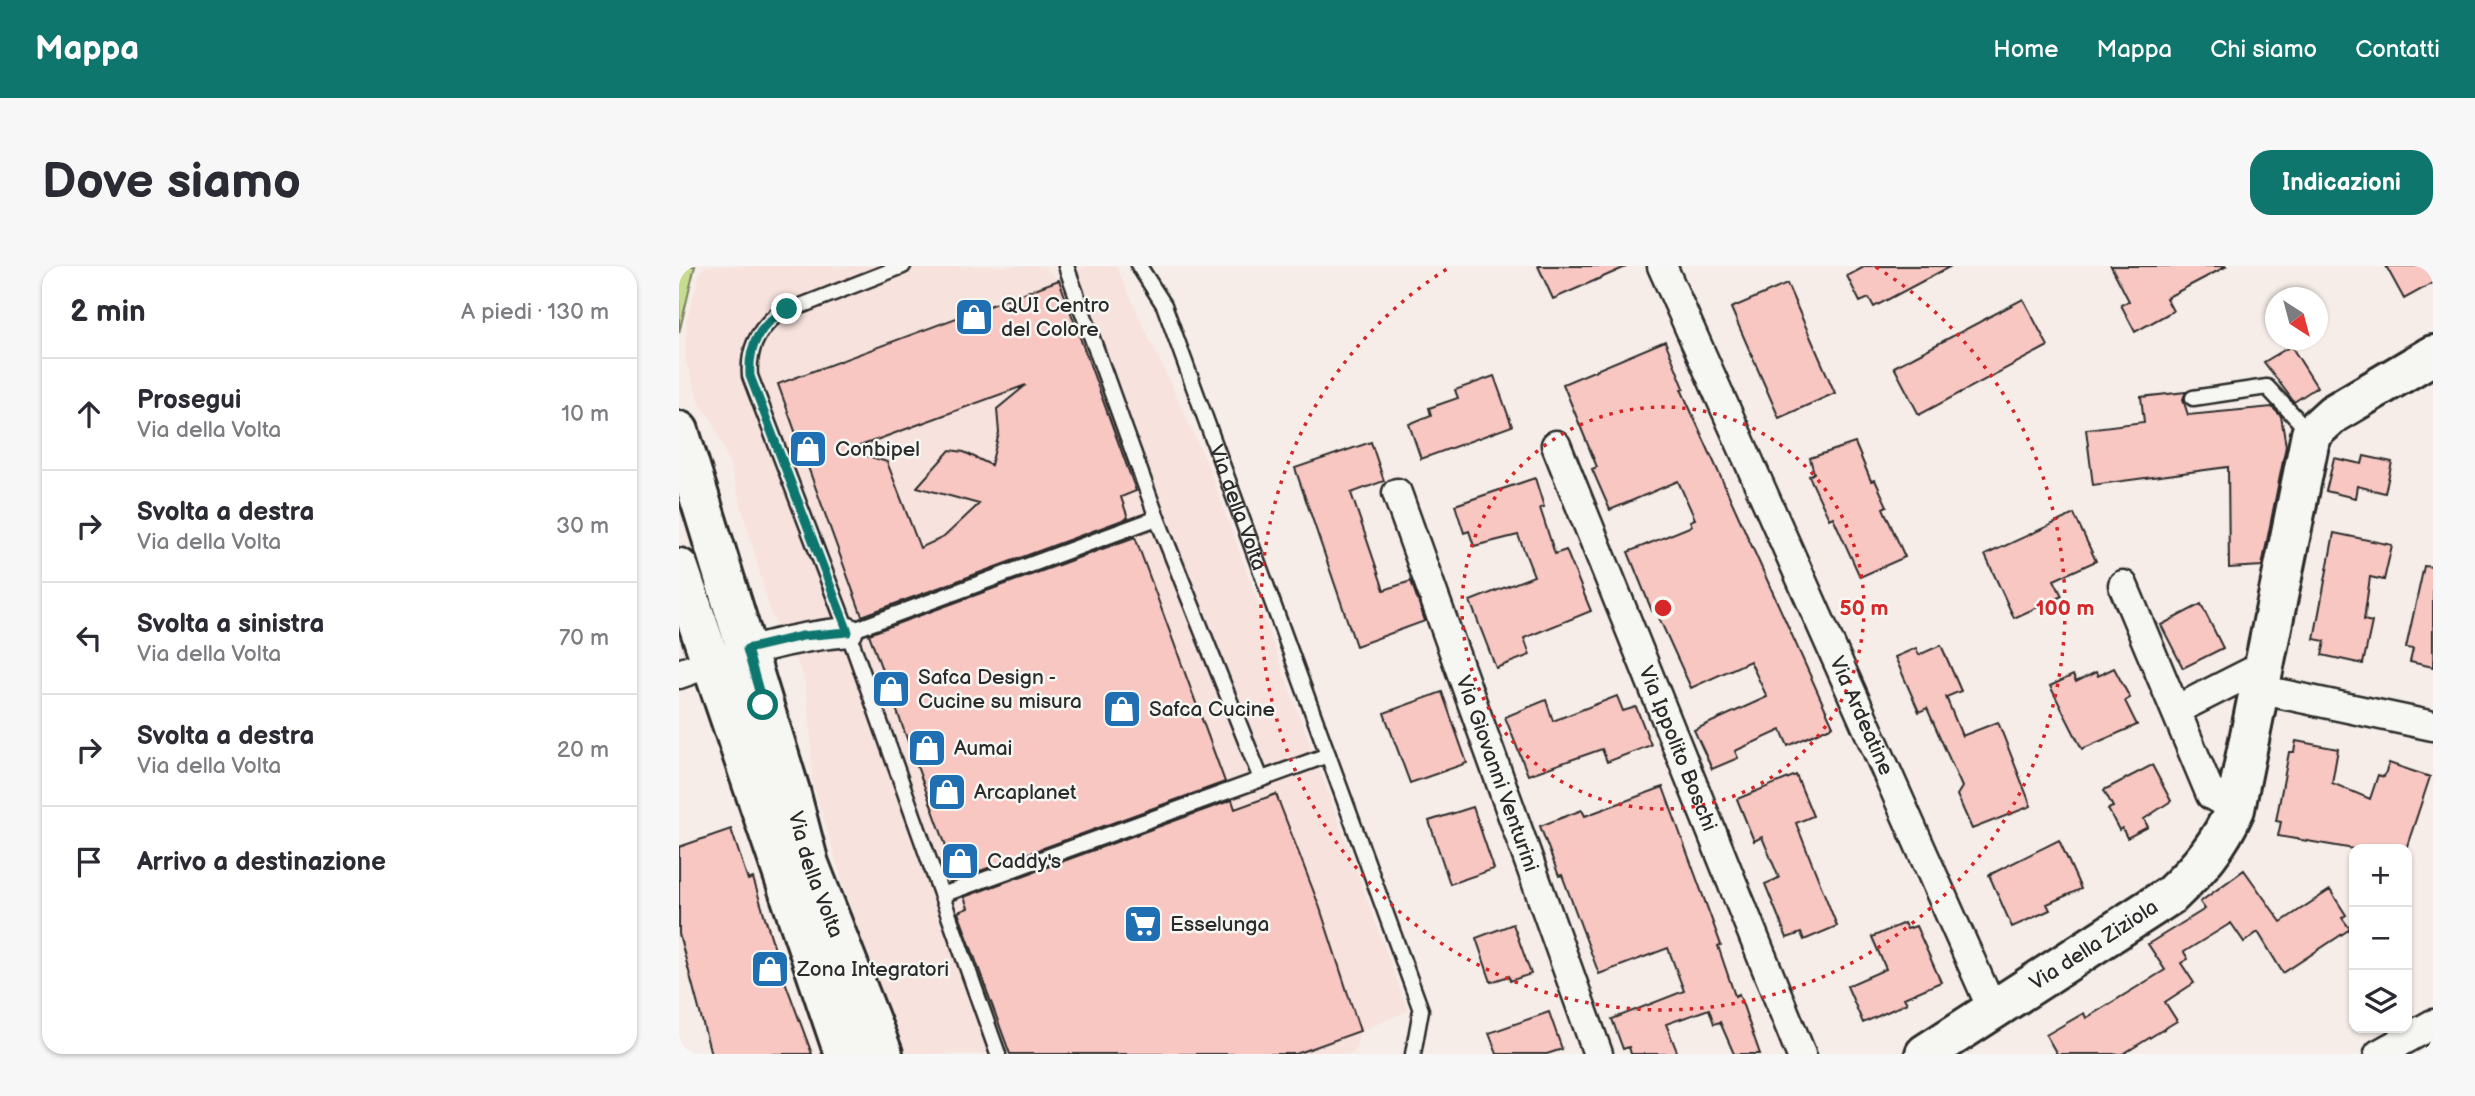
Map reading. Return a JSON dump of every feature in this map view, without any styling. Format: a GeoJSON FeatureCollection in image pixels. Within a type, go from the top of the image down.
{"type":"FeatureCollection","features":[{"type":"Feature","properties":{"kind":"main road"},"geometry":{"type":"LineString","coordinates":[[2311,434],[2333,414],[2433,355]]}},
{"type":"Feature","properties":{"kind":"main road","name":"Via della Volta"},"geometry":{"type":"LineString","coordinates":[[679,431],[701,661],[809,864],[883,1054]]}},
{"type":"Feature","properties":{"kind":"main road","name":"Via della Ziziola"},"geometry":{"type":"LineString","coordinates":[[1925,1054],[2172,894],[2200,867],[2216,846],[2235,809],[2271,679],[2311,434]]}},
{"type":"Feature","properties":{"kind":"main road","name":"Via della Volta"},"geometry":{"type":"LineString","coordinates":[[679,568],[701,661],[844,1054]]}},
{"type":"Feature","properties":{"kind":"street","name":"Via Ardeatine"},"geometry":{"type":"LineString","coordinates":[[1662,266],[1993,1011]]}},
{"type":"Feature","properties":{"kind":"street","name":"Via Ippolito Boschi"},"geometry":{"type":"LineString","coordinates":[[1556,445],[1801,1054]]}},
{"type":"Feature","properties":{"kind":"street","name":"Via Giovanni Venturini"},"geometry":{"type":"LineString","coordinates":[[1397,493],[1598,1054]]}},
{"type":"Feature","properties":{"kind":"street"},"geometry":{"type":"LineString","coordinates":[[2123,585],[2211,795],[2235,809]]}},
{"type":"Feature","properties":{"kind":"street"},"geometry":{"type":"LineString","coordinates":[[701,661],[802,636],[848,632]]}},
{"type":"Feature","properties":{"kind":"street"},"geometry":{"type":"LineString","coordinates":[[2176,710],[2271,679],[2353,710],[2433,726]]}},
{"type":"Feature","properties":{"kind":"street"},"geometry":{"type":"LineString","coordinates":[[2379,1054],[2433,1024]]}},
{"type":"Feature","properties":{"kind":"lane"},"geometry":{"type":"LineString","coordinates":[[903,266],[775,316],[757,336],[751,349],[750,376],[848,632],[998,1054]]}},
{"type":"Feature","properties":{"kind":"lane"},"geometry":{"type":"LineString","coordinates":[[1066,266],[1157,518],[1268,777]]}},
{"type":"Feature","properties":{"kind":"lane","name":"Via della Volta"},"geometry":{"type":"LineString","coordinates":[[1139,266],[1164,305],[1420,1010],[1412,1054]]}},
{"type":"Feature","properties":{"kind":"lane"},"geometry":{"type":"LineString","coordinates":[[2193,398],[2267,387],[2311,434]]}},
{"type":"Feature","properties":{"kind":"lane"},"geometry":{"type":"LineString","coordinates":[[848,632],[1157,518]]}},
{"type":"Feature","properties":{"kind":"lane"},"geometry":{"type":"LineString","coordinates":[[942,895],[1328,755]]}},
{"type":"Feature","properties":{"kind":"shaded area"},"geometry":{"type":"Polygon","coordinates":[[[705,266],[1043,266],[1059,280],[1085,266],[1116,266],[1207,463],[1408,1011],[1360,1031],[1354,1054],[900,1054],[864,953],[812,780],[811,730],[804,676],[771,614],[730,465],[713,421],[699,403],[685,358],[687,319],[700,273],[705,266]]]}},
{"type":"Feature","properties":{"kind":"green space"},"geometry":{"type":"Polygon","coordinates":[[[679,266],[695,266],[679,333],[679,266]]]}},
{"type":"Feature","properties":{"kind":"building"},"geometry":{"type":"Polygon","coordinates":[[[1538,266],[1628,266],[1553,299],[1538,266]]]}},
{"type":"Feature","properties":{"kind":"building"},"geometry":{"type":"Polygon","coordinates":[[[1866,266],[1951,266],[1874,307],[1869,298],[1860,302],[1847,276],[1866,266]]]}},
{"type":"Feature","properties":{"kind":"building"},"geometry":{"type":"Polygon","coordinates":[[[2111,266],[2227,266],[2166,298],[2173,311],[2135,332],[2121,305],[2129,301],[2111,266]]]}},
{"type":"Feature","properties":{"kind":"building"},"geometry":{"type":"Polygon","coordinates":[[[2386,266],[2433,266],[2433,283],[2404,299],[2386,266]]]}},
{"type":"Feature","properties":{"kind":"building"},"geometry":{"type":"Polygon","coordinates":[[[1059,280],[1136,491],[1121,497],[1128,518],[862,616],[778,384],[1059,280]],[[1026,385],[849,450],[887,462],[920,548],[944,537],[979,504],[917,487],[950,450],[964,452],[991,465],[999,433],[997,409],[1026,385]]]}},
{"type":"Feature","properties":{"kind":"building"},"geometry":{"type":"Polygon","coordinates":[[[1787,284],[1835,393],[1779,418],[1731,308],[1787,284]]]}},
{"type":"Feature","properties":{"kind":"building"},"geometry":{"type":"Polygon","coordinates":[[[2023,299],[2048,346],[1919,415],[1894,367],[2023,299]]]}},
{"type":"Feature","properties":{"kind":"building"},"geometry":{"type":"Polygon","coordinates":[[[1665,341],[1684,388],[1681,389],[1833,726],[1788,746],[1781,730],[1735,751],[1738,758],[1712,769],[1694,730],[1767,697],[1750,661],[1691,688],[1655,609],[1652,611],[1628,552],[1692,526],[1690,521],[1695,519],[1678,481],[1610,510],[1592,469],[1597,467],[1563,384],[1665,341]]]}},
{"type":"Feature","properties":{"kind":"building"},"geometry":{"type":"Polygon","coordinates":[[[2284,350],[2294,350],[2317,387],[2294,402],[2264,362],[2284,350]]]}},
{"type":"Feature","properties":{"kind":"building"},"geometry":{"type":"Polygon","coordinates":[[[1494,376],[1512,426],[1421,459],[1409,424],[1431,415],[1429,408],[1458,398],[1455,390],[1494,376]]]}},
{"type":"Feature","properties":{"kind":"building"},"geometry":{"type":"Polygon","coordinates":[[[2186,392],[2183,399],[2188,415],[2272,407],[2281,416],[2286,446],[2262,566],[2229,568],[2228,467],[2093,485],[2086,429],[2144,422],[2141,397],[2186,392]]]}},
{"type":"Feature","properties":{"kind":"building"},"geometry":{"type":"Polygon","coordinates":[[[1371,442],[1384,481],[1351,493],[1384,590],[1411,581],[1425,621],[1356,646],[1295,468],[1371,442]]]}},
{"type":"Feature","properties":{"kind":"building"},"geometry":{"type":"Polygon","coordinates":[[[1855,443],[1871,481],[1875,480],[1887,506],[1883,508],[1905,557],[1860,577],[1833,517],[1829,519],[1809,476],[1814,473],[1810,458],[1855,443]]]}},
{"type":"Feature","properties":{"kind":"building"},"geometry":{"type":"Polygon","coordinates":[[[2364,456],[2392,462],[2385,493],[2357,486],[2355,498],[2326,491],[2334,458],[2362,464],[2364,456]]]}},
{"type":"Feature","properties":{"kind":"building"},"geometry":{"type":"Polygon","coordinates":[[[1535,478],[1544,507],[1540,508],[1555,554],[1566,550],[1591,611],[1524,638],[1530,655],[1496,668],[1470,601],[1534,576],[1518,535],[1474,546],[1469,531],[1464,533],[1455,505],[1535,478]]]}},
{"type":"Feature","properties":{"kind":"building"},"geometry":{"type":"Polygon","coordinates":[[[2074,514],[2096,561],[2054,580],[2062,596],[2014,618],[1985,555],[2074,514]]]}},
{"type":"Feature","properties":{"kind":"building"},"geometry":{"type":"Polygon","coordinates":[[[2334,533],[2392,545],[2384,580],[2370,577],[2364,620],[2372,622],[2363,664],[2322,655],[2325,641],[2314,639],[2334,533]]]}},
{"type":"Feature","properties":{"kind":"building"},"geometry":{"type":"Polygon","coordinates":[[[1135,537],[1225,782],[958,879],[869,634],[1135,537]]]}},
{"type":"Feature","properties":{"kind":"building"},"geometry":{"type":"Polygon","coordinates":[[[2424,566],[2433,567],[2433,667],[2410,662],[2413,649],[2406,648],[2424,566]]]}},
{"type":"Feature","properties":{"kind":"building"},"geometry":{"type":"Polygon","coordinates":[[[2201,604],[2223,648],[2183,668],[2161,625],[2201,604]]]}},
{"type":"Feature","properties":{"kind":"building"},"geometry":{"type":"Polygon","coordinates":[[[1941,645],[1961,691],[1946,697],[1962,736],[1998,722],[2031,806],[1972,829],[1957,795],[1962,787],[1927,708],[1919,712],[1895,657],[1916,648],[1919,655],[1941,645]]]}},
{"type":"Feature","properties":{"kind":"building"},"geometry":{"type":"Polygon","coordinates":[[[2114,668],[2130,698],[2125,701],[2137,725],[2082,749],[2050,686],[2073,675],[2076,682],[2096,672],[2098,676],[2114,668]]]}},
{"type":"Feature","properties":{"kind":"building"},"geometry":{"type":"Polygon","coordinates":[[[1442,692],[1467,763],[1410,783],[1384,713],[1442,692]]]}},
{"type":"Feature","properties":{"kind":"building"},"geometry":{"type":"Polygon","coordinates":[[[1617,696],[1623,711],[1636,707],[1651,745],[1607,762],[1602,749],[1528,775],[1505,717],[1546,700],[1553,721],[1617,696]]]}},
{"type":"Feature","properties":{"kind":"building"},"geometry":{"type":"Polygon","coordinates":[[[2296,741],[2338,749],[2332,783],[2370,799],[2378,775],[2384,777],[2389,763],[2430,777],[2408,844],[2349,844],[2349,848],[2278,836],[2281,822],[2276,821],[2289,752],[2294,752],[2296,741]]]}},
{"type":"Feature","properties":{"kind":"building"},"geometry":{"type":"Polygon","coordinates":[[[2152,765],[2171,801],[2144,819],[2148,827],[2127,838],[2122,828],[2119,830],[2108,809],[2113,807],[2104,790],[2152,765]]]}},
{"type":"Feature","properties":{"kind":"building"},"geometry":{"type":"Polygon","coordinates":[[[1796,775],[1813,816],[1796,823],[1837,926],[1804,940],[1801,933],[1787,938],[1765,884],[1779,878],[1762,837],[1754,841],[1737,799],[1796,775]]]}},
{"type":"Feature","properties":{"kind":"building"},"geometry":{"type":"Polygon","coordinates":[[[1663,787],[1721,945],[1718,946],[1735,996],[1739,994],[1760,1054],[1734,1054],[1720,1022],[1714,1024],[1709,1009],[1666,1024],[1678,1054],[1631,1054],[1629,1047],[1623,1049],[1612,1019],[1684,991],[1668,948],[1599,974],[1562,875],[1559,876],[1540,826],[1582,810],[1585,816],[1663,787]]]}},
{"type":"Feature","properties":{"kind":"building","name":"Esselunga"},"geometry":{"type":"Polygon","coordinates":[[[1276,794],[1320,908],[1360,1031],[1296,1054],[1010,1054],[958,912],[968,908],[964,897],[1232,800],[1235,809],[1276,794]]]}},
{"type":"Feature","properties":{"kind":"building"},"geometry":{"type":"Polygon","coordinates":[[[1473,807],[1494,869],[1450,884],[1429,821],[1473,807]]]}},
{"type":"Feature","properties":{"kind":"building"},"geometry":{"type":"Polygon","coordinates":[[[731,829],[748,880],[753,878],[783,976],[812,1054],[711,1054],[679,934],[679,847],[731,829]]]}},
{"type":"Feature","properties":{"kind":"building"},"geometry":{"type":"Polygon","coordinates":[[[2059,840],[2081,889],[2047,904],[2050,910],[2012,927],[1989,875],[2059,840]]]}},
{"type":"Feature","properties":{"kind":"building"},"geometry":{"type":"Polygon","coordinates":[[[2244,870],[2281,922],[2330,890],[2346,915],[2342,918],[2349,930],[2283,973],[2258,932],[2244,942],[2231,923],[2184,952],[2188,959],[2181,963],[2194,983],[2165,1002],[2177,1021],[2123,1054],[2057,1054],[2046,1035],[2084,1013],[2086,1018],[2165,970],[2148,944],[2205,909],[2200,902],[2244,870]]]}},
{"type":"Feature","properties":{"kind":"building"},"geometry":{"type":"Polygon","coordinates":[[[1904,923],[1907,929],[1916,926],[1941,982],[1904,998],[1907,1003],[1863,1023],[1847,986],[1886,969],[1872,937],[1904,923]]]}},
{"type":"Feature","properties":{"kind":"building"},"geometry":{"type":"Polygon","coordinates":[[[1513,924],[1531,974],[1510,981],[1509,976],[1491,982],[1476,938],[1513,924]]]}},
{"type":"Feature","properties":{"kind":"building"},"geometry":{"type":"Polygon","coordinates":[[[1549,1012],[1562,1049],[1547,1054],[1497,1054],[1489,1033],[1549,1012]]]}},
{"type":"Feature","properties":{"kind":"place","name":"QUI Centro del Colore"},"geometry":{"type":"Point","coordinates":[974,317]}},
{"type":"Feature","properties":{"kind":"place","name":"Conbipel"},"geometry":{"type":"Point","coordinates":[808,449]}},
{"type":"Feature","properties":{"kind":"place","name":"Safca Design - Cucine su misura"},"geometry":{"type":"Point","coordinates":[891,689]}},
{"type":"Feature","properties":{"kind":"place","name":"Safca Cucine"},"geometry":{"type":"Point","coordinates":[1122,709]}},
{"type":"Feature","properties":{"kind":"place","name":"Aumai"},"geometry":{"type":"Point","coordinates":[927,748]}},
{"type":"Feature","properties":{"kind":"place","name":"Arcaplanet"},"geometry":{"type":"Point","coordinates":[947,792]}},
{"type":"Feature","properties":{"kind":"place","name":"Caddy's"},"geometry":{"type":"Point","coordinates":[960,861]}},
{"type":"Feature","properties":{"kind":"place","name":"Esselunga"},"geometry":{"type":"Point","coordinates":[1143,924]}},
{"type":"Feature","properties":{"kind":"place","name":"Zona Integratori"},"geometry":{"type":"Point","coordinates":[770,969]}},
{"type":"Feature","properties":{"kind":"route"},"geometry":{"type":"LineString","coordinates":[[763,705],[747,649],[802,636],[848,632],[750,376],[751,349],[757,336],[764,325],[787,309]]}}]}
